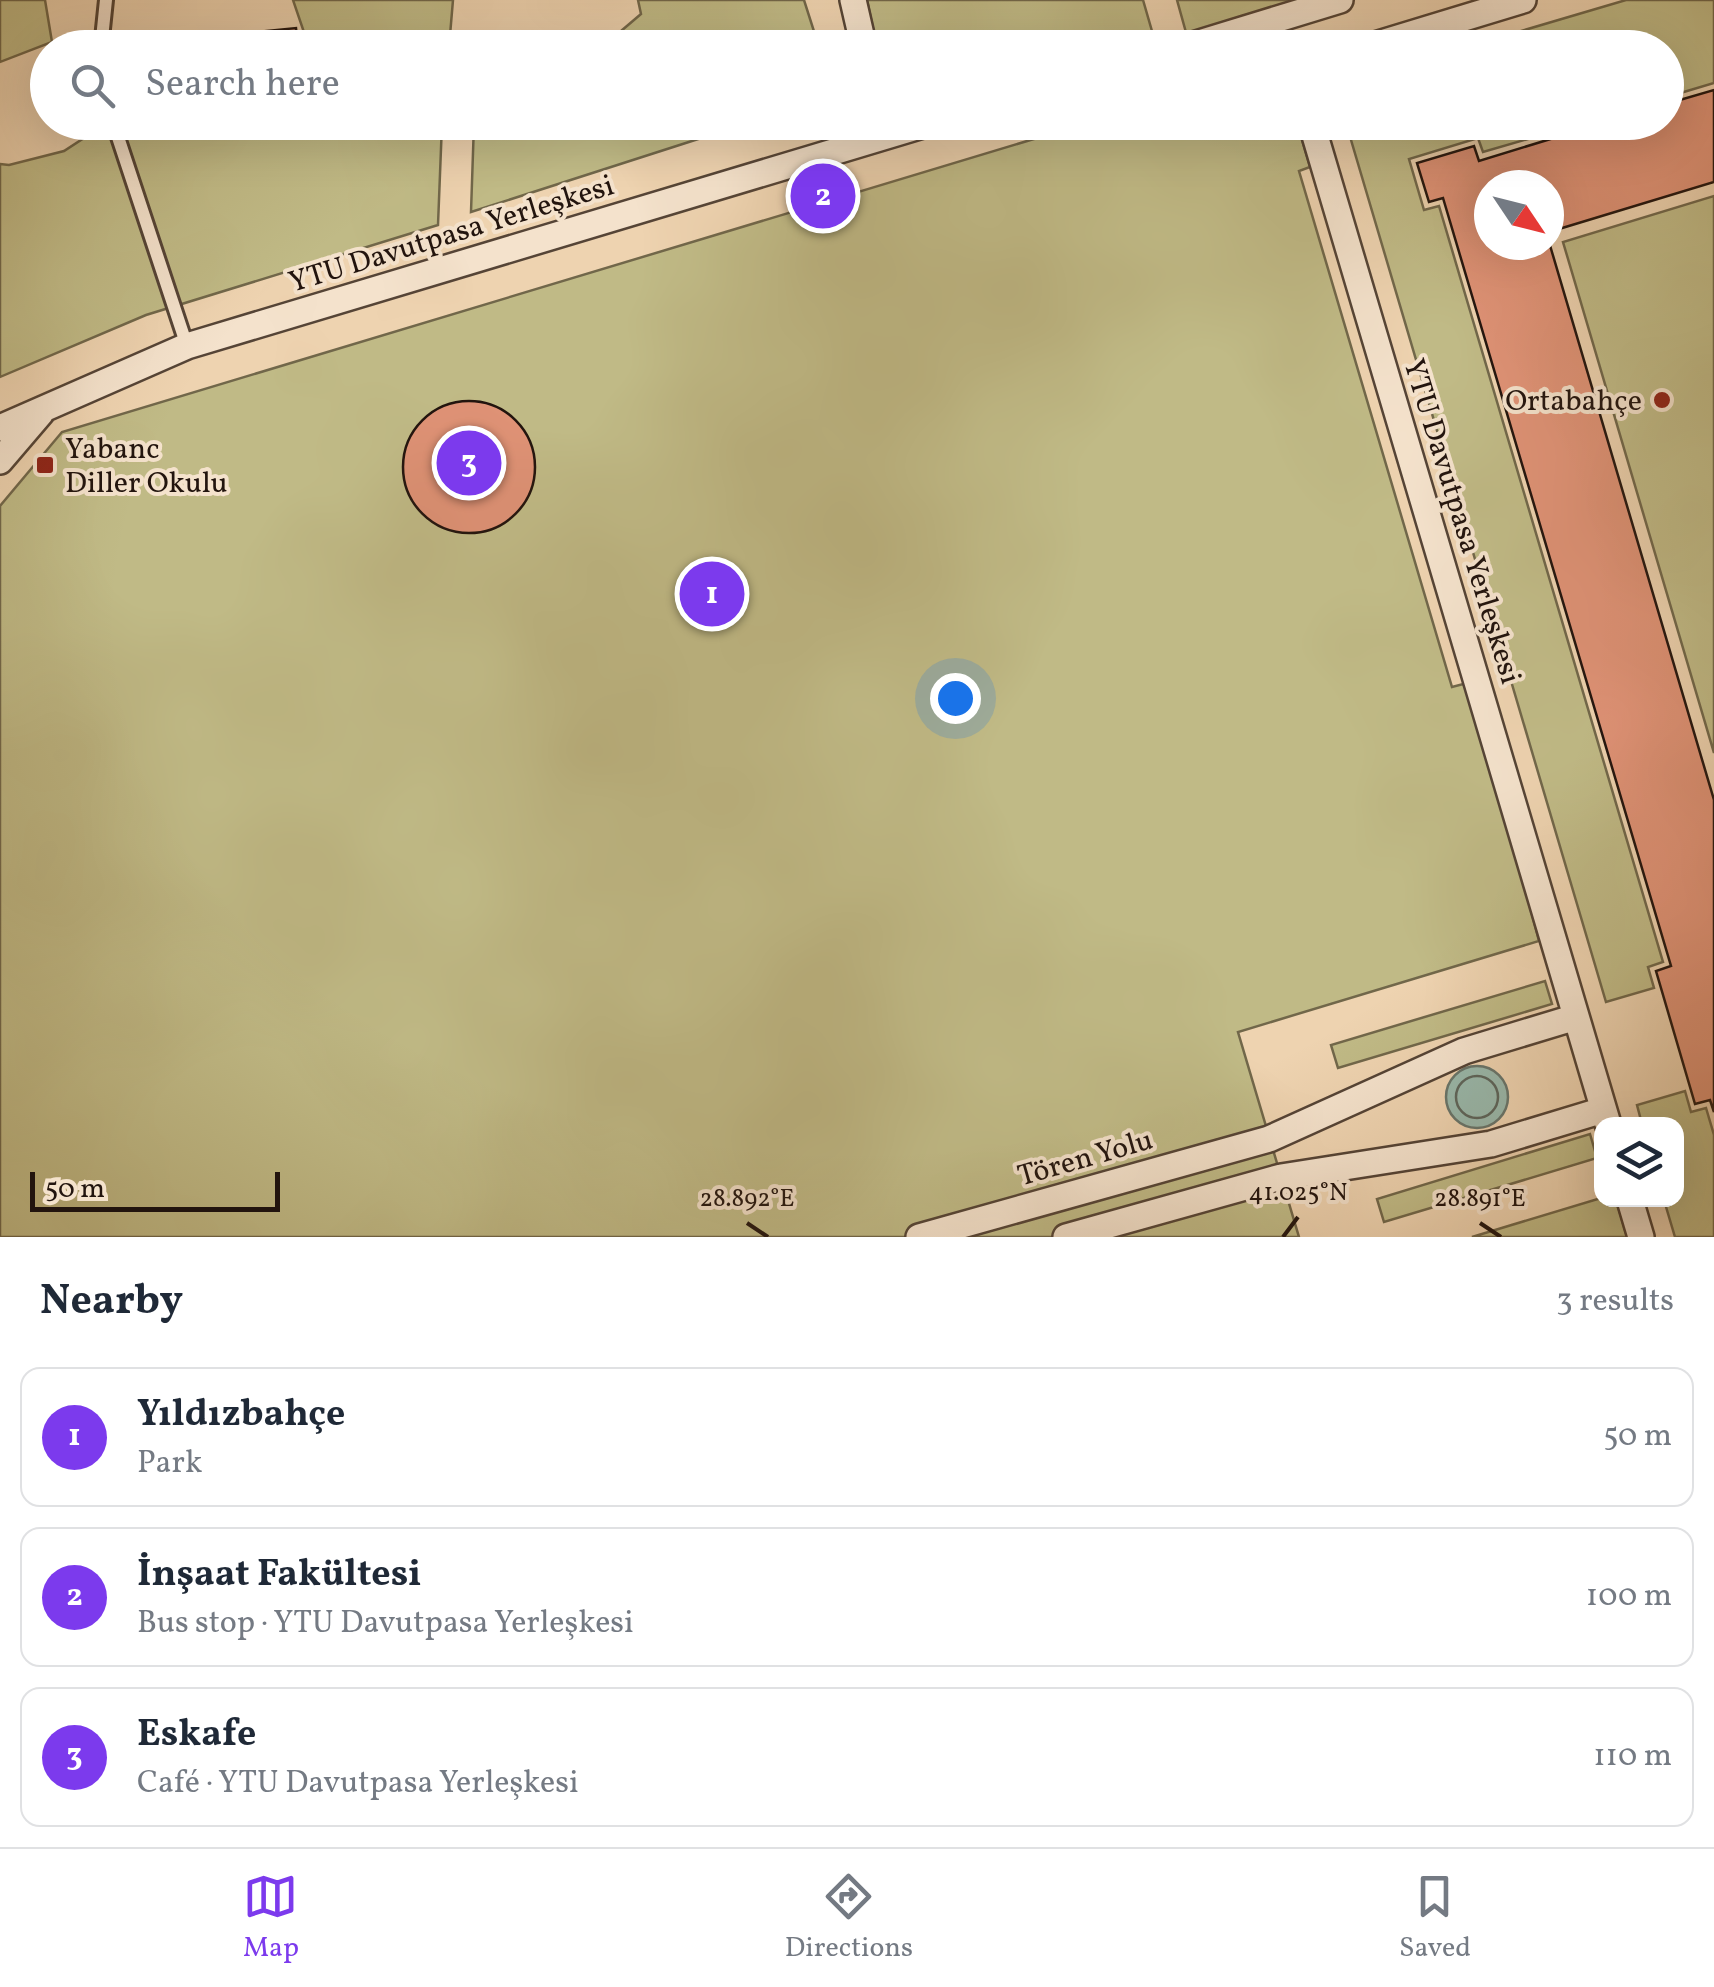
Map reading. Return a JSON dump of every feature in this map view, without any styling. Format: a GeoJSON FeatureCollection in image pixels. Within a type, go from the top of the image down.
{"type":"FeatureCollection","features":[{"type":"Feature","properties":{"kind":"street"},"geometry":{"type":"LineString","coordinates":[[853,0],[860,30]]}},
{"type":"Feature","properties":{"kind":"street"},"geometry":{"type":"LineString","coordinates":[[1241,30],[1340,0]]}},
{"type":"Feature","properties":{"kind":"street"},"geometry":{"type":"LineString","coordinates":[[1425,30],[1524,0]]}},
{"type":"Feature","properties":{"kind":"street","name":"YTU Davutpasa Yerleşkesi"},"geometry":{"type":"LineString","coordinates":[[0,428],[187,346],[849,140]]}},
{"type":"Feature","properties":{"kind":"street","name":"YTU Davutpasa Yerleşkesi"},"geometry":{"type":"LineString","coordinates":[[1316,140],[1606,1117]]}},
{"type":"Feature","properties":{"kind":"street","name":"YTU Davutpasa Yerleşkesi"},"geometry":{"type":"LineString","coordinates":[[0,461],[44,409]]}},
{"type":"Feature","properties":{"kind":"street","name":"Tören Yolu"},"geometry":{"type":"LineString","coordinates":[[918,1237],[1270,1139],[1464,1051],[1576,1017]]}},
{"type":"Feature","properties":{"kind":"street"},"geometry":{"type":"LineString","coordinates":[[1066,1237],[1281,1177],[1491,1144],[1594,1120]]}},
{"type":"Feature","properties":{"kind":"street"},"geometry":{"type":"LineString","coordinates":[[1632,1207],[1641,1237]]}},
{"type":"Feature","properties":{"kind":"lane"},"geometry":{"type":"LineString","coordinates":[[104,30],[106,0]]}},
{"type":"Feature","properties":{"kind":"lane"},"geometry":{"type":"LineString","coordinates":[[119,140],[187,346]]}},
{"type":"Feature","properties":{"kind":"shaded area"},"geometry":{"type":"Polygon","coordinates":[[[0,0],[45,0],[50,30],[30,30],[30,50],[0,62],[0,0]]]}},
{"type":"Feature","properties":{"kind":"shaded area"},"geometry":{"type":"Polygon","coordinates":[[[293,0],[453,0],[450,30],[303,30],[293,0]]]}},
{"type":"Feature","properties":{"kind":"shaded area"},"geometry":{"type":"Polygon","coordinates":[[[638,0],[804,0],[814,30],[622,30],[641,14],[638,0]]]}},
{"type":"Feature","properties":{"kind":"shaded area"},"geometry":{"type":"Polygon","coordinates":[[[867,0],[1143,0],[1152,30],[873,30],[867,0]]]}},
{"type":"Feature","properties":{"kind":"shaded area"},"geometry":{"type":"Polygon","coordinates":[[[1177,0],[1306,0],[1207,30],[1185,30],[1177,0]]]}},
{"type":"Feature","properties":{"kind":"shaded area"},"geometry":{"type":"Polygon","coordinates":[[[1626,0],[1714,0],[1714,83],[1684,92],[1684,30],[1525,30],[1626,0]]]}},
{"type":"Feature","properties":{"kind":"shaded area"},"geometry":{"type":"Polygon","coordinates":[[[81,140],[441,140],[438,225],[146,315],[0,377],[0,164],[64,151],[81,140]]]}},
{"type":"Feature","properties":{"kind":"shaded area"},"geometry":{"type":"Polygon","coordinates":[[[473,140],[695,140],[471,212],[473,140]]]}},
{"type":"Feature","properties":{"kind":"shaded area"},"geometry":{"type":"Polygon","coordinates":[[[1031,140],[1302,140],[1310,167],[1299,171],[1452,687],[1471,682],[1539,941],[1238,1032],[1299,1237],[0,1237],[0,506],[62,432],[1031,140]]]}},
{"type":"Feature","properties":{"kind":"shaded area"},"geometry":{"type":"Polygon","coordinates":[[[1351,140],[1471,140],[1409,159],[1424,210],[1439,206],[1663,962],[1648,967],[1654,988],[1606,1002],[1351,140]]]}},
{"type":"Feature","properties":{"kind":"shaded area"},"geometry":{"type":"Polygon","coordinates":[[[1479,140],[1524,140],[1483,152],[1479,140]]]}},
{"type":"Feature","properties":{"kind":"shaded area","name":"Ortabahçe"},"geometry":{"type":"Polygon","coordinates":[[[1714,196],[1714,753],[1564,245],[1564,242],[1714,196]]]}},
{"type":"Feature","properties":{"kind":"shaded area"},"geometry":{"type":"Polygon","coordinates":[[[1545,981],[1552,1004],[1338,1068],[1331,1045],[1545,981]]]}},
{"type":"Feature","properties":{"kind":"shaded area"},"geometry":{"type":"Polygon","coordinates":[[[1685,1091],[1691,1112],[1706,1108],[1714,1135],[1714,1237],[1675,1237],[1666,1207],[1684,1207],[1684,1117],[1640,1117],[1637,1105],[1685,1091]]]}},
{"type":"Feature","properties":{"kind":"shaded area"},"geometry":{"type":"Polygon","coordinates":[[[1590,1134],[1594,1148],[1594,1159],[1384,1222],[1377,1199],[1590,1134]]]}},
{"type":"Feature","properties":{"kind":"shaded area"},"geometry":{"type":"Polygon","coordinates":[[[1594,1200],[1594,1207],[1618,1207],[1627,1237],[1472,1237],[1594,1200]]]}},
{"type":"Feature","properties":{"kind":"water"},"geometry":{"type":"Polygon","coordinates":[[[1477,1066],[1499,1075],[1508,1097],[1499,1119],[1477,1128],[1455,1119],[1446,1097],[1455,1075],[1477,1066]]]}},
{"type":"Feature","properties":{"kind":"building"},"geometry":{"type":"Polygon","coordinates":[[[1714,90],[1714,182],[1564,227],[1564,170],[1474,170],[1474,260],[1554,260],[1714,800],[1714,1112],[1710,1100],[1695,1104],[1656,971],[1671,966],[1443,198],[1429,202],[1417,163],[1474,146],[1479,161],[1547,140],[1684,140],[1684,99],[1714,90]]]}},
{"type":"Feature","properties":{"kind":"building"},"geometry":{"type":"Polygon","coordinates":[[[469,401],[494,406],[515,421],[530,442],[535,467],[530,492],[515,513],[494,528],[469,533],[444,528],[423,513],[408,492],[403,467],[408,442],[423,421],[444,406],[469,401]]]}},
{"type":"Feature","properties":{"kind":"place","name":"İnşaat Fakültesi"},"geometry":{"type":"Point","coordinates":[823,196]}},
{"type":"Feature","properties":{"kind":"place","name":"Ortabahçe"},"geometry":{"type":"Point","coordinates":[1662,400]}},
{"type":"Feature","properties":{"kind":"place","name":"Eskafe"},"geometry":{"type":"Point","coordinates":[469,463]}},
{"type":"Feature","properties":{"kind":"place","name":"Yabanc Diller Okulu"},"geometry":{"type":"Point","coordinates":[45,465]}},
{"type":"Feature","properties":{"kind":"place","name":"Yıldızbahçe"},"geometry":{"type":"Point","coordinates":[712,594]}}]}
